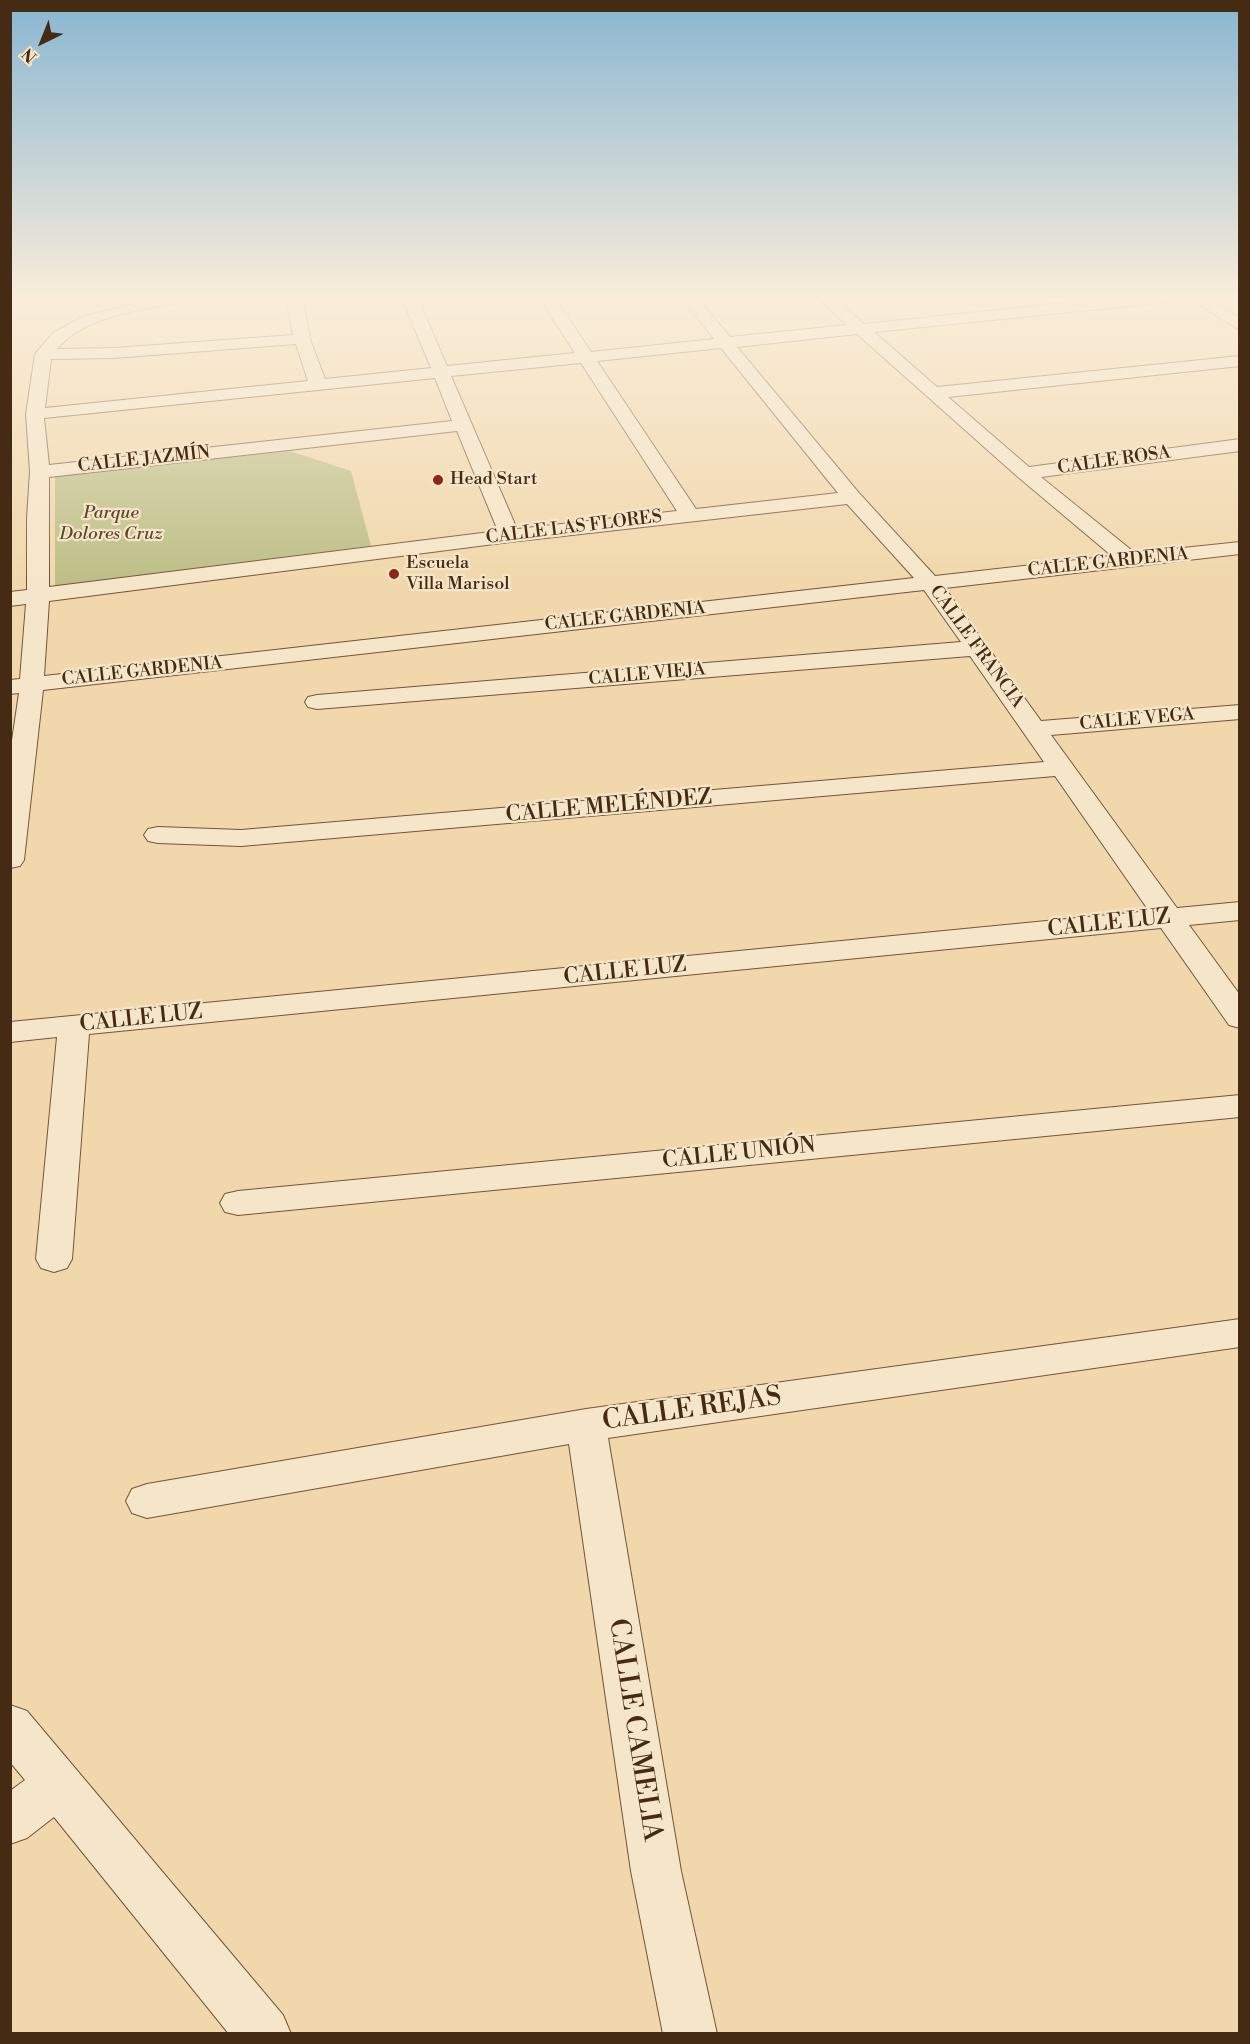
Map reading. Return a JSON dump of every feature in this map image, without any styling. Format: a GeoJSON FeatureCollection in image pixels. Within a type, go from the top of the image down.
{"type":"FeatureCollection","features":[{"type":"Feature","properties":{"kind":"street"},"geometry":{"type":"LineString","coordinates":[[10,860],[21,686],[39,595],[28,519],[40,472],[35,414],[38,391]]}},
{"type":"Feature","properties":{"kind":"street"},"geometry":{"type":"LineString","coordinates":[[35,414],[248,391]]}},
{"type":"Feature","properties":{"kind":"street"},"geometry":{"type":"LineString","coordinates":[[449,391],[510,536]]}},
{"type":"Feature","properties":{"kind":"street"},"geometry":{"type":"LineString","coordinates":[[608,391],[690,515]]}},
{"type":"Feature","properties":{"kind":"street","name":"CALLE FRANCIA"},"geometry":{"type":"LineString","coordinates":[[764,391],[852,497],[930,583],[1239,1018]]}},
{"type":"Feature","properties":{"kind":"street"},"geometry":{"type":"LineString","coordinates":[[932,393],[947,391]]}},
{"type":"Feature","properties":{"kind":"street"},"geometry":{"type":"LineString","coordinates":[[932,393],[1131,561]]}},
{"type":"Feature","properties":{"kind":"street","name":"CALLE JAZMÍN"},"geometry":{"type":"LineString","coordinates":[[40,472],[463,425]]}},
{"type":"Feature","properties":{"kind":"street","name":"CALLE ROSA"},"geometry":{"type":"LineString","coordinates":[[1025,473],[1239,445]]}},
{"type":"Feature","properties":{"kind":"street","name":"CALLE LAS FLORES"},"geometry":{"type":"LineString","coordinates":[[10,599],[510,536],[852,497]]}},
{"type":"Feature","properties":{"kind":"street","name":"CALLE GARDENIA"},"geometry":{"type":"LineString","coordinates":[[21,686],[1239,548]]}},
{"type":"Feature","properties":{"kind":"street","name":"CALLE VIEJA"},"geometry":{"type":"LineString","coordinates":[[317,702],[978,648]]}},
{"type":"Feature","properties":{"kind":"street","name":"CALLE VEGA"},"geometry":{"type":"LineString","coordinates":[[1034,729],[1239,712]]}},
{"type":"Feature","properties":{"kind":"street","name":"CALLE MELÉNDEZ"},"geometry":{"type":"LineString","coordinates":[[158,836],[241,838],[1060,768]]}},
{"type":"Feature","properties":{"kind":"street","name":"CALLE LUZ"},"geometry":{"type":"LineString","coordinates":[[10,1032],[1239,911]]}},
{"type":"Feature","properties":{"kind":"street"},"geometry":{"type":"LineString","coordinates":[[54,1259],[74,1026]]}},
{"type":"Feature","properties":{"kind":"street","name":"CALLE UNIÓN"},"geometry":{"type":"LineString","coordinates":[[238,1203],[1239,1106]]}},
{"type":"Feature","properties":{"kind":"street","name":"CALLE REJAS"},"geometry":{"type":"LineString","coordinates":[[147,1501],[586,1425],[1239,1333]]}},
{"type":"Feature","properties":{"kind":"street","name":"CALLE CAMELIA"},"geometry":{"type":"LineString","coordinates":[[586,1425],[656,1871],[690,2034]]}},
{"type":"Feature","properties":{"kind":"street"},"geometry":{"type":"LineString","coordinates":[[10,1726],[264,2034]]}},
{"type":"Feature","properties":{"kind":"street"},"geometry":{"type":"LineString","coordinates":[[10,1821],[58,1784]]}},
{"type":"Feature","properties":{"kind":"green space","name":"Parque Dolores Cruz"},"geometry":{"type":"Polygon","coordinates":[[[290,451],[351,471],[371,546],[55,586],[55,476],[290,451]]]}},
{"type":"Feature","properties":{"kind":"place","name":"Head Start"},"geometry":{"type":"Point","coordinates":[438,480]}},
{"type":"Feature","properties":{"kind":"place","name":"Escuela Villa Marisol"},"geometry":{"type":"Point","coordinates":[394,574]}}]}
